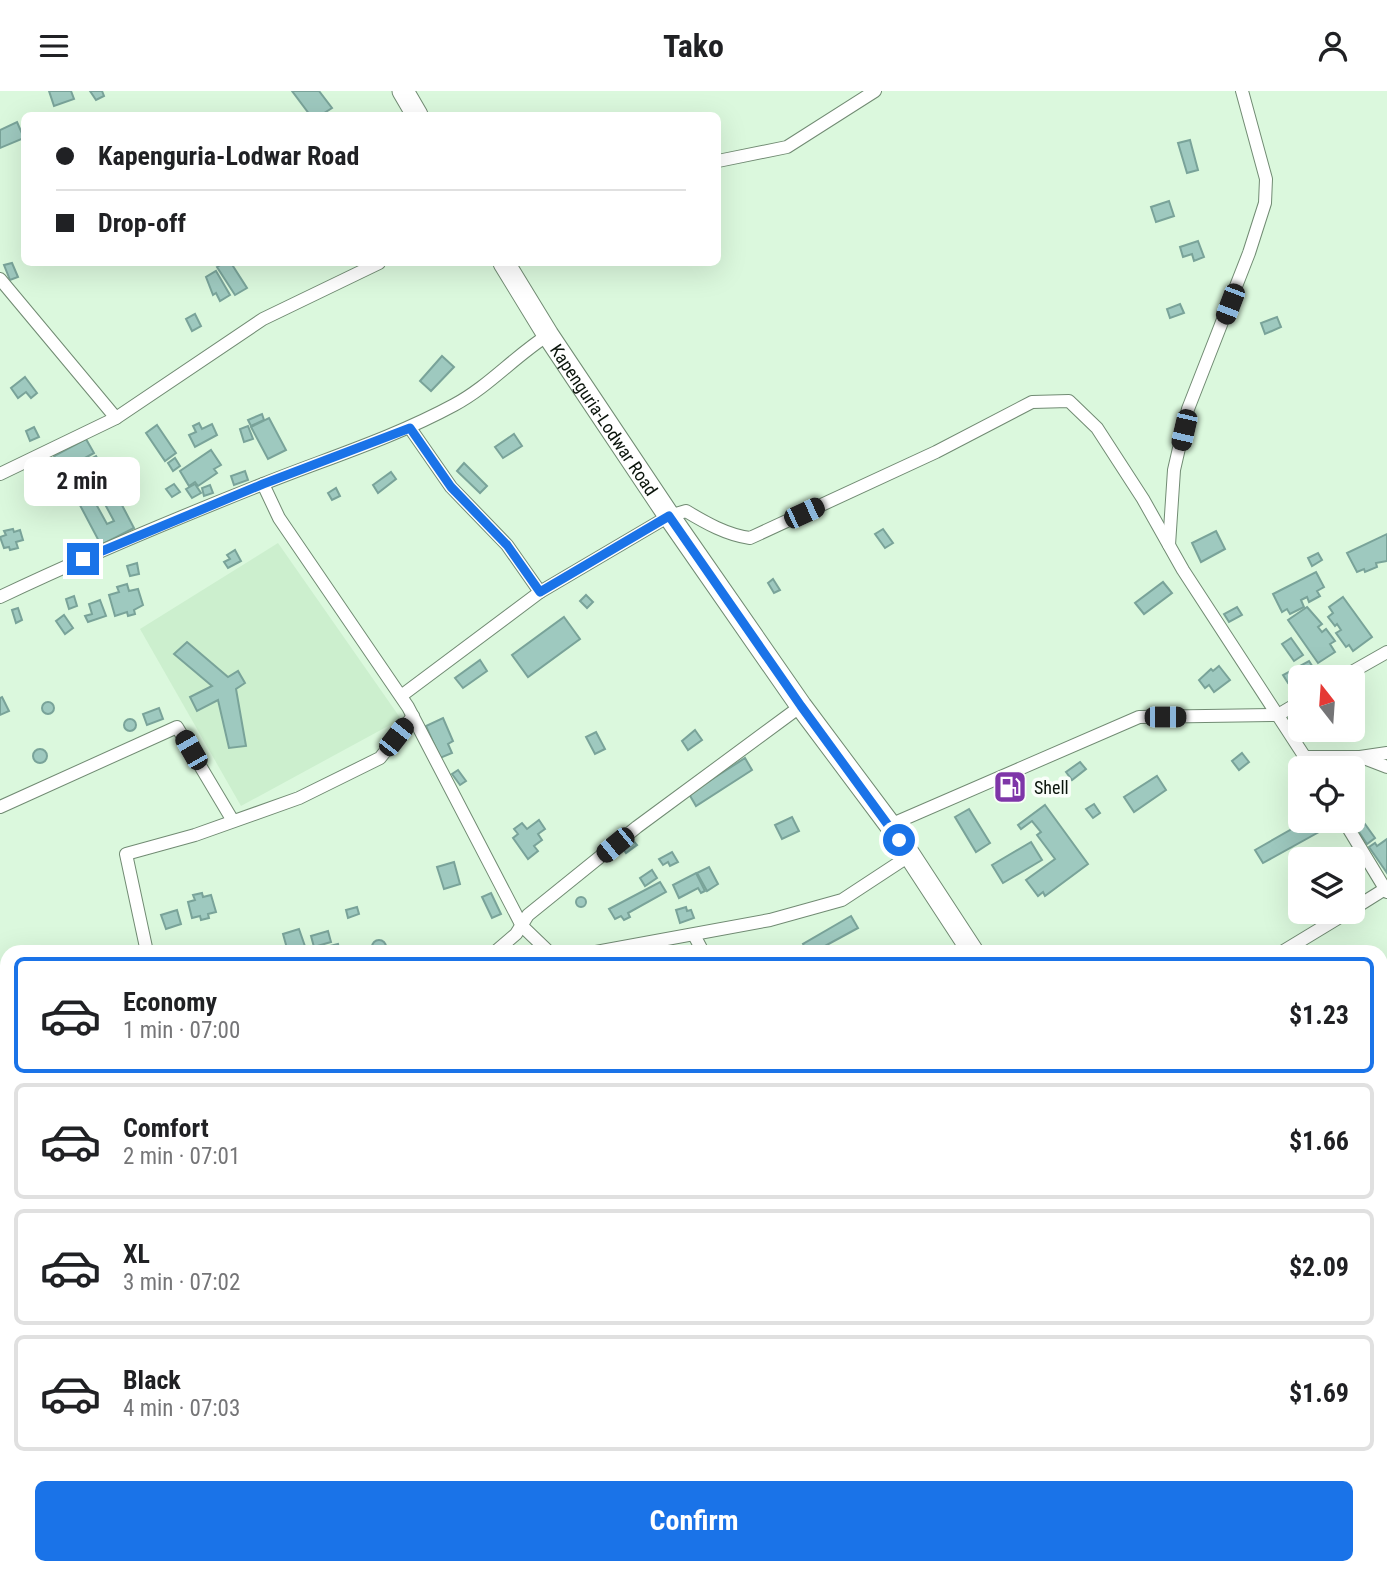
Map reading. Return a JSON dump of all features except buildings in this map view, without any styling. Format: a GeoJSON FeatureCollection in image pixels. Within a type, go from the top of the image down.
{"type":"FeatureCollection","features":[{"type":"Feature","properties":{"kind":"highway"},"geometry":{"type":"LineString","coordinates":[[403,91],[415,112]]}},
{"type":"Feature","properties":{"kind":"highway","name":"Kapenguria-Lodwar Road"},"geometry":{"type":"LineString","coordinates":[[511,266],[548,335],[669,516],[801,706],[890,825],[968,945]]}},
{"type":"Feature","properties":{"kind":"street"},"geometry":{"type":"LineString","coordinates":[[721,160],[787,147],[875,91]]}},
{"type":"Feature","properties":{"kind":"street"},"geometry":{"type":"LineString","coordinates":[[1169,545],[1174,470],[1188,409],[1249,253],[1265,204],[1264,169],[1242,91]]}},
{"type":"Feature","properties":{"kind":"street"},"geometry":{"type":"LineString","coordinates":[[0,474],[116,418],[263,320],[373,266]]}},
{"type":"Feature","properties":{"kind":"street"},"geometry":{"type":"LineString","coordinates":[[0,279],[116,418]]}},
{"type":"Feature","properties":{"kind":"street"},"geometry":{"type":"LineString","coordinates":[[0,597],[57,570],[263,484],[410,428],[458,403],[525,349],[548,335]]}},
{"type":"Feature","properties":{"kind":"street"},"geometry":{"type":"LineString","coordinates":[[401,696],[540,592],[669,516],[686,511],[707,524],[737,536],[750,538],[936,452],[1032,402],[1069,401],[1097,428],[1304,756]]}},
{"type":"Feature","properties":{"kind":"street"},"geometry":{"type":"LineString","coordinates":[[410,428],[451,487],[507,545],[540,592]]}},
{"type":"Feature","properties":{"kind":"street"},"geometry":{"type":"LineString","coordinates":[[263,484],[279,518],[401,696],[522,926],[542,945]]}},
{"type":"Feature","properties":{"kind":"street"},"geometry":{"type":"LineString","coordinates":[[1364,665],[1387,652]]}},
{"type":"Feature","properties":{"kind":"street"},"geometry":{"type":"LineString","coordinates":[[502,945],[522,926],[528,915],[637,827],[801,706]]}},
{"type":"Feature","properties":{"kind":"street"},"geometry":{"type":"LineString","coordinates":[[890,825],[1139,717],[1278,715],[1288,709]]}},
{"type":"Feature","properties":{"kind":"street"},"geometry":{"type":"LineString","coordinates":[[145,945],[126,854],[195,835],[299,798],[380,758],[413,716]]}},
{"type":"Feature","properties":{"kind":"street"},"geometry":{"type":"LineString","coordinates":[[0,807],[177,727],[233,821]]}},
{"type":"Feature","properties":{"kind":"street"},"geometry":{"type":"LineString","coordinates":[[1365,756],[1387,753]]}},
{"type":"Feature","properties":{"kind":"street"},"geometry":{"type":"LineString","coordinates":[[1365,759],[1387,767]]}},
{"type":"Feature","properties":{"kind":"street"},"geometry":{"type":"LineString","coordinates":[[1351,833],[1386,891],[1365,902]]}},
{"type":"Feature","properties":{"kind":"street"},"geometry":{"type":"LineString","coordinates":[[636,945],[770,921],[842,900],[909,856]]}},
{"type":"Feature","properties":{"kind":"street"},"geometry":{"type":"LineString","coordinates":[[1294,945],[1328,924]]}},
{"type":"Feature","properties":{"kind":"street"},"geometry":{"type":"LineString","coordinates":[[694,935],[699,945]]}},
{"type":"Feature","properties":{"kind":"shaded area"},"geometry":{"type":"Polygon","coordinates":[[[278,543],[401,719],[241,806],[140,629],[278,543]]]}},
{"type":"Feature","properties":{"kind":"place","name":"Shell"},"geometry":{"type":"Point","coordinates":[1010,787]}},
{"type":"Feature","properties":{"kind":"route"},"geometry":{"type":"LineString","coordinates":[[83,559],[263,484],[410,428],[451,487],[507,545],[540,592],[669,516],[801,706],[899,840]]}}]}
